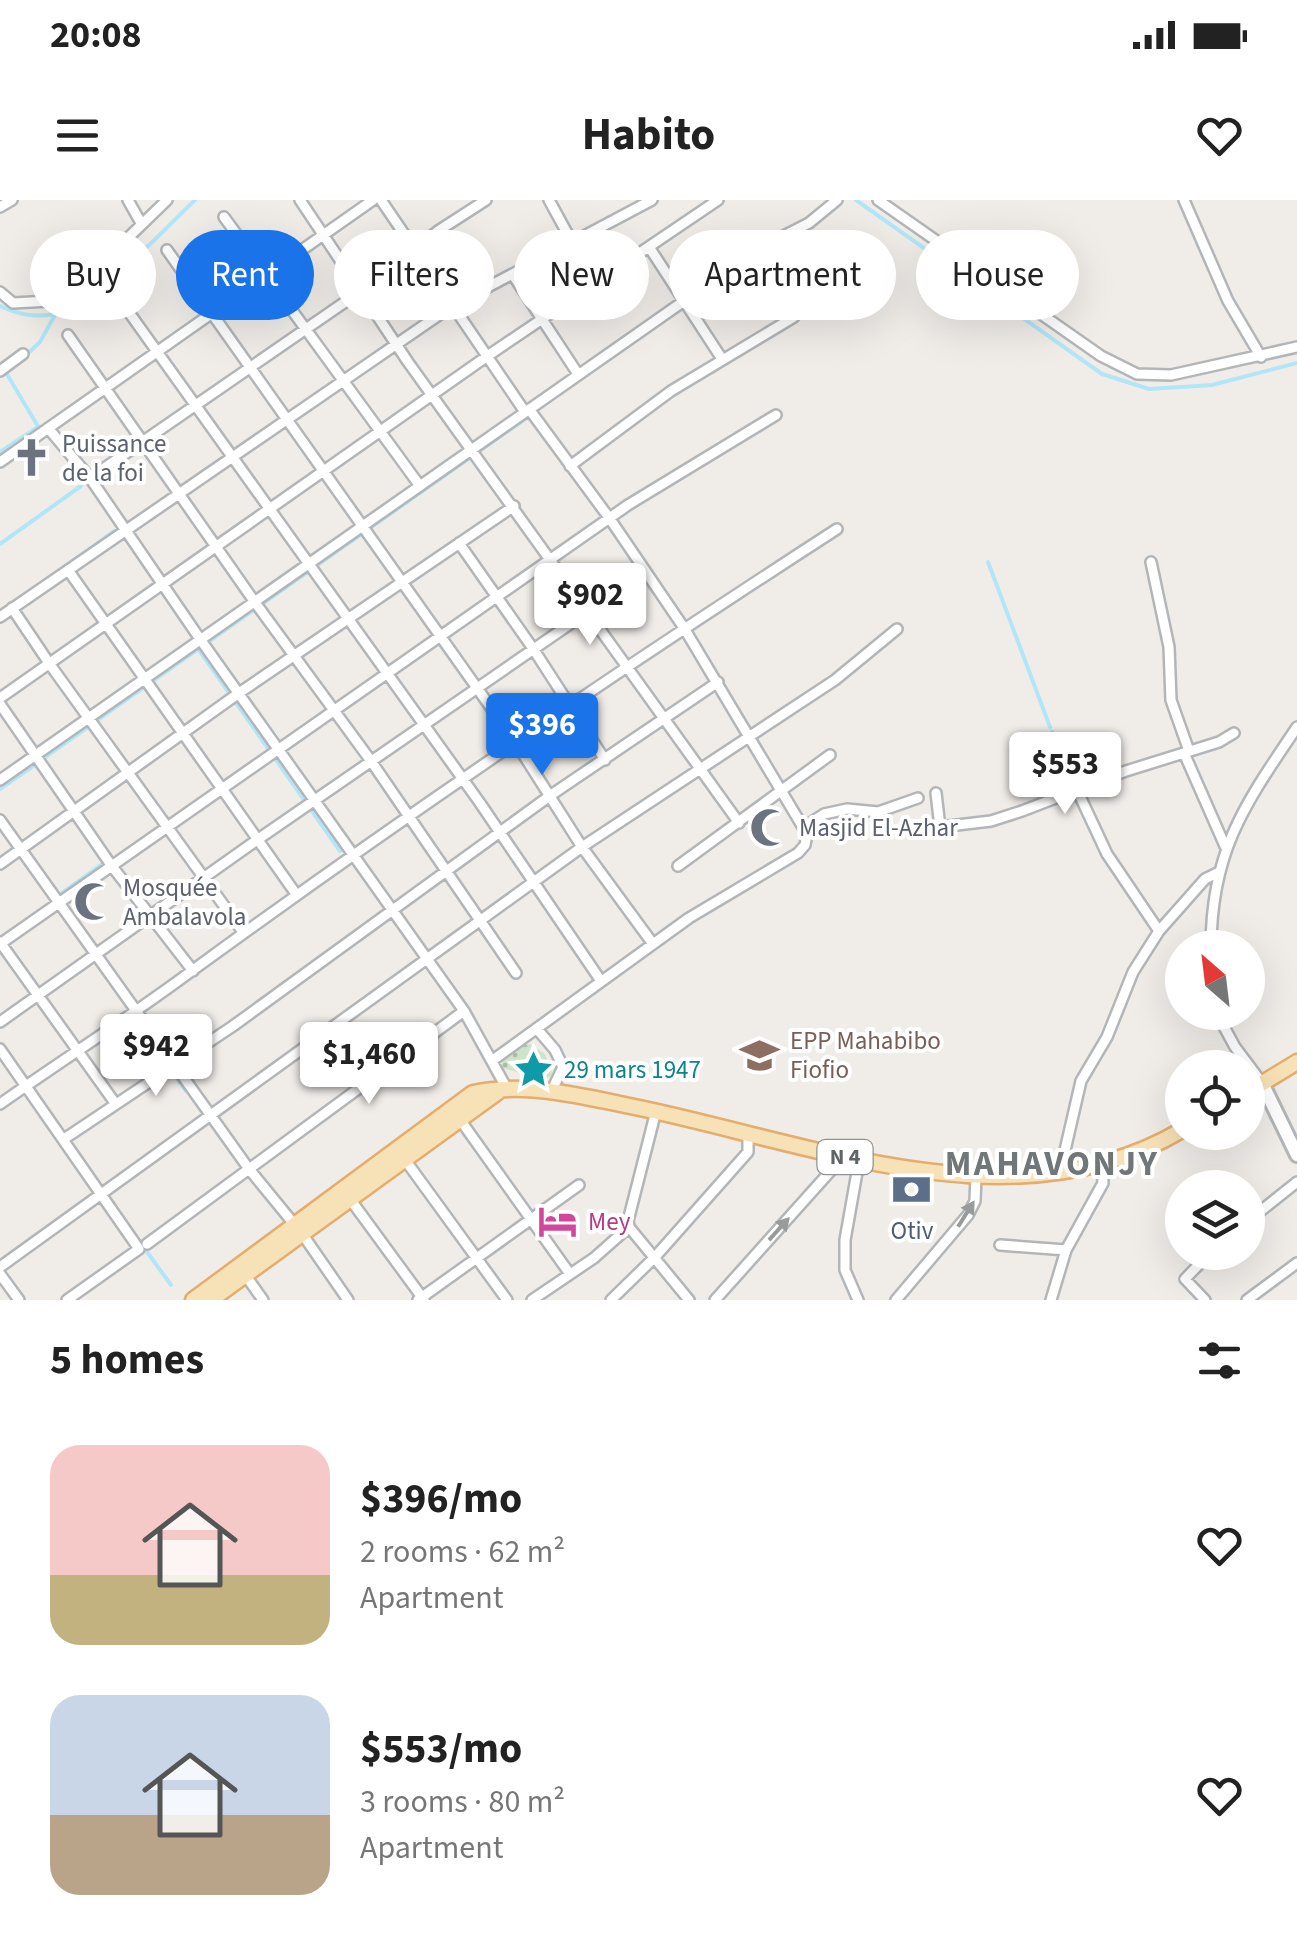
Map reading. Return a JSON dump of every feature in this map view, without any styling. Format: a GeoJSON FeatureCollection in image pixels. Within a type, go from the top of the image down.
{"type":"FeatureCollection","features":[{"type":"Feature","properties":{"kind":"main road"},"geometry":{"type":"LineString","coordinates":[[1265,1081],[1297,1062]]}},
{"type":"Feature","properties":{"kind":"main road","name":"N 4"},"geometry":{"type":"LineString","coordinates":[[211,1300],[400,1154],[461,1121],[506,1086]]}},
{"type":"Feature","properties":{"kind":"main road","name":"N 4"},"geometry":{"type":"LineString","coordinates":[[193,1300],[350,1199],[473,1093],[506,1086],[552,1090],[656,1111],[859,1161],[976,1176],[1018,1178],[1102,1167],[1165,1138]]}},
{"type":"Feature","properties":{"kind":"main road"},"geometry":{"type":"LineString","coordinates":[[1265,1089],[1297,1155]]}},
{"type":"Feature","properties":{"kind":"street"},"geometry":{"type":"LineString","coordinates":[[0,207],[12,200]]}},
{"type":"Feature","properties":{"kind":"street"},"geometry":{"type":"LineString","coordinates":[[128,200],[142,223]]}},
{"type":"Feature","properties":{"kind":"street"},"geometry":{"type":"LineString","coordinates":[[0,292],[13,303],[50,301],[98,267],[167,200]]}},
{"type":"Feature","properties":{"kind":"street"},"geometry":{"type":"LineString","coordinates":[[300,200],[334,251]]}},
{"type":"Feature","properties":{"kind":"street"},"geometry":{"type":"LineString","coordinates":[[314,241],[373,200]]}},
{"type":"Feature","properties":{"kind":"street"},"geometry":{"type":"LineString","coordinates":[[381,200],[403,230]]}},
{"type":"Feature","properties":{"kind":"street"},"geometry":{"type":"LineString","coordinates":[[437,230],[467,205],[486,200]]}},
{"type":"Feature","properties":{"kind":"street"},"geometry":{"type":"LineString","coordinates":[[549,200],[566,230]]}},
{"type":"Feature","properties":{"kind":"street"},"geometry":{"type":"LineString","coordinates":[[599,230],[652,200]]}},
{"type":"Feature","properties":{"kind":"street"},"geometry":{"type":"LineString","coordinates":[[669,278],[649,247],[718,200]]}},
{"type":"Feature","properties":{"kind":"street"},"geometry":{"type":"LineString","coordinates":[[795,230],[837,200]]}},
{"type":"Feature","properties":{"kind":"street"},"geometry":{"type":"LineString","coordinates":[[878,200],[889,204],[1101,356],[1137,374],[1172,375],[1297,347]]}},
{"type":"Feature","properties":{"kind":"street"},"geometry":{"type":"LineString","coordinates":[[1184,200],[1228,301],[1261,357]]}},
{"type":"Feature","properties":{"kind":"street"},"geometry":{"type":"LineString","coordinates":[[224,217],[234,230]]}},
{"type":"Feature","properties":{"kind":"street"},"geometry":{"type":"LineString","coordinates":[[166,250],[176,264]]}},
{"type":"Feature","properties":{"kind":"street"},"geometry":{"type":"LineString","coordinates":[[494,284],[512,275],[578,374]]}},
{"type":"Feature","properties":{"kind":"street"},"geometry":{"type":"LineString","coordinates":[[90,478],[334,309]]}},
{"type":"Feature","properties":{"kind":"street"},"geometry":{"type":"LineString","coordinates":[[0,780],[669,311]]}},
{"type":"Feature","properties":{"kind":"street"},"geometry":{"type":"LineString","coordinates":[[133,320],[310,562],[601,981]]}},
{"type":"Feature","properties":{"kind":"street"},"geometry":{"type":"LineString","coordinates":[[0,462],[202,320]]}},
{"type":"Feature","properties":{"kind":"street"},"geometry":{"type":"LineString","coordinates":[[217,320],[653,944]]}},
{"type":"Feature","properties":{"kind":"street"},"geometry":{"type":"LineString","coordinates":[[301,320],[420,486]]}},
{"type":"Feature","properties":{"kind":"street"},"geometry":{"type":"LineString","coordinates":[[381,320],[739,823]]}},
{"type":"Feature","properties":{"kind":"street"},"geometry":{"type":"LineString","coordinates":[[0,617],[431,320]]}},
{"type":"Feature","properties":{"kind":"street"},"geometry":{"type":"LineString","coordinates":[[461,320],[610,519],[684,628],[807,834],[805,846],[798,854],[689,918],[493,1060]]}},
{"type":"Feature","properties":{"kind":"street"},"geometry":{"type":"LineString","coordinates":[[696,320],[722,359]]}},
{"type":"Feature","properties":{"kind":"street"},"geometry":{"type":"LineString","coordinates":[[570,466],[722,359],[789,320]]}},
{"type":"Feature","properties":{"kind":"street"},"geometry":{"type":"LineString","coordinates":[[193,971],[73,812],[0,701],[104,623],[486,357],[544,321]]}},
{"type":"Feature","properties":{"kind":"street"},"geometry":{"type":"LineString","coordinates":[[68,334],[516,973]]}},
{"type":"Feature","properties":{"kind":"street"},"geometry":{"type":"LineString","coordinates":[[0,371],[23,354]]}},
{"type":"Feature","properties":{"kind":"street"},"geometry":{"type":"LineString","coordinates":[[115,1104],[0,943],[610,519],[698,460],[776,415]]}},
{"type":"Feature","properties":{"kind":"street"},"geometry":{"type":"LineString","coordinates":[[48,428],[90,478],[355,854],[464,1011],[506,1086]]}},
{"type":"Feature","properties":{"kind":"street"},"geometry":{"type":"LineString","coordinates":[[0,864],[239,693],[514,506]]}},
{"type":"Feature","properties":{"kind":"street"},"geometry":{"type":"LineString","coordinates":[[0,1104],[462,778],[838,528]]}},
{"type":"Feature","properties":{"kind":"street"},"geometry":{"type":"LineString","coordinates":[[458,543],[605,760]]}},
{"type":"Feature","properties":{"kind":"street"},"geometry":{"type":"LineString","coordinates":[[1152,562],[1168,647],[1171,700],[1186,752],[1226,846]]}},
{"type":"Feature","properties":{"kind":"street"},"geometry":{"type":"LineString","coordinates":[[68,570],[296,894]]}},
{"type":"Feature","properties":{"kind":"street"},"geometry":{"type":"LineString","coordinates":[[0,1022],[644,573]]}},
{"type":"Feature","properties":{"kind":"street"},"geometry":{"type":"LineString","coordinates":[[12,608],[126,774],[243,932]]}},
{"type":"Feature","properties":{"kind":"street"},"geometry":{"type":"LineString","coordinates":[[19,1300],[0,1270],[48,1232],[582,847],[835,680],[897,629]]}},
{"type":"Feature","properties":{"kind":"street"},"geometry":{"type":"LineString","coordinates":[[64,1140],[233,1026],[551,795],[718,682]]}},
{"type":"Feature","properties":{"kind":"street"},"geometry":{"type":"LineString","coordinates":[[1210,930],[1217,873],[1226,846],[1297,727]]}},
{"type":"Feature","properties":{"kind":"street"},"geometry":{"type":"LineString","coordinates":[[936,794],[940,827],[991,821],[1234,734]]}},
{"type":"Feature","properties":{"kind":"street"},"geometry":{"type":"LineString","coordinates":[[678,866],[830,755]]}},
{"type":"Feature","properties":{"kind":"street"},"geometry":{"type":"LineString","coordinates":[[1078,792],[1106,854],[1159,931]]}},
{"type":"Feature","properties":{"kind":"street"},"geometry":{"type":"LineString","coordinates":[[804,826],[824,814],[878,812],[918,798]]}},
{"type":"Feature","properties":{"kind":"street"},"geometry":{"type":"LineString","coordinates":[[0,820],[249,1169],[348,1300]]}},
{"type":"Feature","properties":{"kind":"street"},"geometry":{"type":"LineString","coordinates":[[1060,1172],[1082,1081],[1107,1037],[1133,972],[1159,931],[1205,879],[1217,873]]}},
{"type":"Feature","properties":{"kind":"street"},"geometry":{"type":"LineString","coordinates":[[147,1244],[464,1011]]}},
{"type":"Feature","properties":{"kind":"street"},"geometry":{"type":"LineString","coordinates":[[536,1029],[555,1050],[563,1067],[552,1090]]}},
{"type":"Feature","properties":{"kind":"street"},"geometry":{"type":"LineString","coordinates":[[0,1049],[139,1249],[66,1300]]}},
{"type":"Feature","properties":{"kind":"street"},"geometry":{"type":"LineString","coordinates":[[656,1111],[628,1220],[689,1300]]}},
{"type":"Feature","properties":{"kind":"street"},"geometry":{"type":"LineString","coordinates":[[461,1121],[570,1274]]}},
{"type":"Feature","properties":{"kind":"street"},"geometry":{"type":"LineString","coordinates":[[610,1300],[655,1257],[748,1152],[748,1134]]}},
{"type":"Feature","properties":{"kind":"street"},"geometry":{"type":"LineString","coordinates":[[400,1154],[507,1300]]}},
{"type":"Feature","properties":{"kind":"street"},"geometry":{"type":"LineString","coordinates":[[714,1300],[834,1166],[836,1154]]}},
{"type":"Feature","properties":{"kind":"street"},"geometry":{"type":"LineString","coordinates":[[858,1300],[846,1270],[845,1240],[859,1161]]}},
{"type":"Feature","properties":{"kind":"street"},"geometry":{"type":"LineString","coordinates":[[1051,1300],[1066,1250],[1104,1183],[1102,1167]]}},
{"type":"Feature","properties":{"kind":"street"},"geometry":{"type":"LineString","coordinates":[[896,1300],[968,1216],[975,1201],[976,1176]]}},
{"type":"Feature","properties":{"kind":"street"},"geometry":{"type":"LineString","coordinates":[[1265,1207],[1297,1182]]}},
{"type":"Feature","properties":{"kind":"street"},"geometry":{"type":"LineString","coordinates":[[350,1199],[422,1299],[580,1185]]}},
{"type":"Feature","properties":{"kind":"street"},"geometry":{"type":"LineString","coordinates":[[532,1300],[630,1227]]}},
{"type":"Feature","properties":{"kind":"street"},"geometry":{"type":"LineString","coordinates":[[1000,1244],[1066,1250]]}},
{"type":"Feature","properties":{"kind":"street"},"geometry":{"type":"LineString","coordinates":[[1247,1300],[1297,1264]]}},
{"type":"Feature","properties":{"kind":"street"},"geometry":{"type":"LineString","coordinates":[[1193,1270],[1185,1278],[1205,1300]]}},
{"type":"Feature","properties":{"kind":"street"},"geometry":{"type":"LineString","coordinates":[[246,1276],[263,1300]]}},
{"type":"Feature","properties":{"kind":"green space"},"geometry":{"type":"Polygon","coordinates":[[[530,1044],[545,1054],[550,1077],[543,1079],[502,1068],[507,1055],[530,1044]]]}},
{"type":"Feature","properties":{"kind":"waterway"},"geometry":{"type":"LineString","coordinates":[[0,306],[40,316],[71,308],[128,265],[195,200]]}},
{"type":"Feature","properties":{"kind":"waterway"},"geometry":{"type":"LineString","coordinates":[[856,200],[1102,374],[1149,389],[1212,385],[1297,363]]}},
{"type":"Feature","properties":{"kind":"waterway"},"geometry":{"type":"LineString","coordinates":[[24,357],[40,342],[52,320]]}},
{"type":"Feature","properties":{"kind":"waterway"},"geometry":{"type":"LineString","coordinates":[[5,371],[39,428]]}},
{"type":"Feature","properties":{"kind":"waterway"},"geometry":{"type":"LineString","coordinates":[[316,566],[525,419]]}},
{"type":"Feature","properties":{"kind":"waterway"},"geometry":{"type":"LineString","coordinates":[[0,452],[38,427]]}},
{"type":"Feature","properties":{"kind":"waterway"},"geometry":{"type":"LineString","coordinates":[[0,544],[81,486]]}},
{"type":"Feature","properties":{"kind":"waterway"},"geometry":{"type":"LineString","coordinates":[[32,590],[114,531]]}},
{"type":"Feature","properties":{"kind":"waterway"},"geometry":{"type":"LineString","coordinates":[[988,562],[1050,727]]}},
{"type":"Feature","properties":{"kind":"waterway"},"geometry":{"type":"LineString","coordinates":[[96,721],[309,571]]}},
{"type":"Feature","properties":{"kind":"waterway"},"geometry":{"type":"LineString","coordinates":[[199,650],[340,851]]}},
{"type":"Feature","properties":{"kind":"waterway"},"geometry":{"type":"LineString","coordinates":[[41,760],[88,727]]}},
{"type":"Feature","properties":{"kind":"waterway"},"geometry":{"type":"LineString","coordinates":[[1052,732],[1074,789]]}},
{"type":"Feature","properties":{"kind":"waterway"},"geometry":{"type":"LineString","coordinates":[[0,789],[36,764]]}},
{"type":"Feature","properties":{"kind":"waterway"},"geometry":{"type":"LineString","coordinates":[[93,831],[111,859]]}},
{"type":"Feature","properties":{"kind":"waterway"},"geometry":{"type":"LineString","coordinates":[[62,893],[104,863]]}},
{"type":"Feature","properties":{"kind":"waterway"},"geometry":{"type":"LineString","coordinates":[[83,943],[186,1091]]}},
{"type":"Feature","properties":{"kind":"waterway"},"geometry":{"type":"LineString","coordinates":[[121,1216],[171,1285]]}},
{"type":"Feature","properties":{"kind":"place","name":"Puissance de la foi"},"geometry":{"type":"Point","coordinates":[32,458]}},
{"type":"Feature","properties":{"kind":"place","name":"Masjid El-Azhar"},"geometry":{"type":"Point","coordinates":[769,828]}},
{"type":"Feature","properties":{"kind":"place","name":"Mosquée Ambalavola"},"geometry":{"type":"Point","coordinates":[93,902]}},
{"type":"Feature","properties":{"kind":"place","name":"EPP Mahabibo Fiofio"},"geometry":{"type":"Point","coordinates":[760,1055]}},
{"type":"Feature","properties":{"kind":"place","name":"29 mars 1947"},"geometry":{"type":"Point","coordinates":[534,1070]}},
{"type":"Feature","properties":{"kind":"place","name":"Otiv"},"geometry":{"type":"Point","coordinates":[912,1190]}},
{"type":"Feature","properties":{"kind":"place","name":"Mey"},"geometry":{"type":"Point","coordinates":[558,1222]}},
{"type":"Feature","properties":{"kind":"district","name":"MAHAVONJY"},"geometry":{"type":"Point","coordinates":[1052,1164]}}]}
